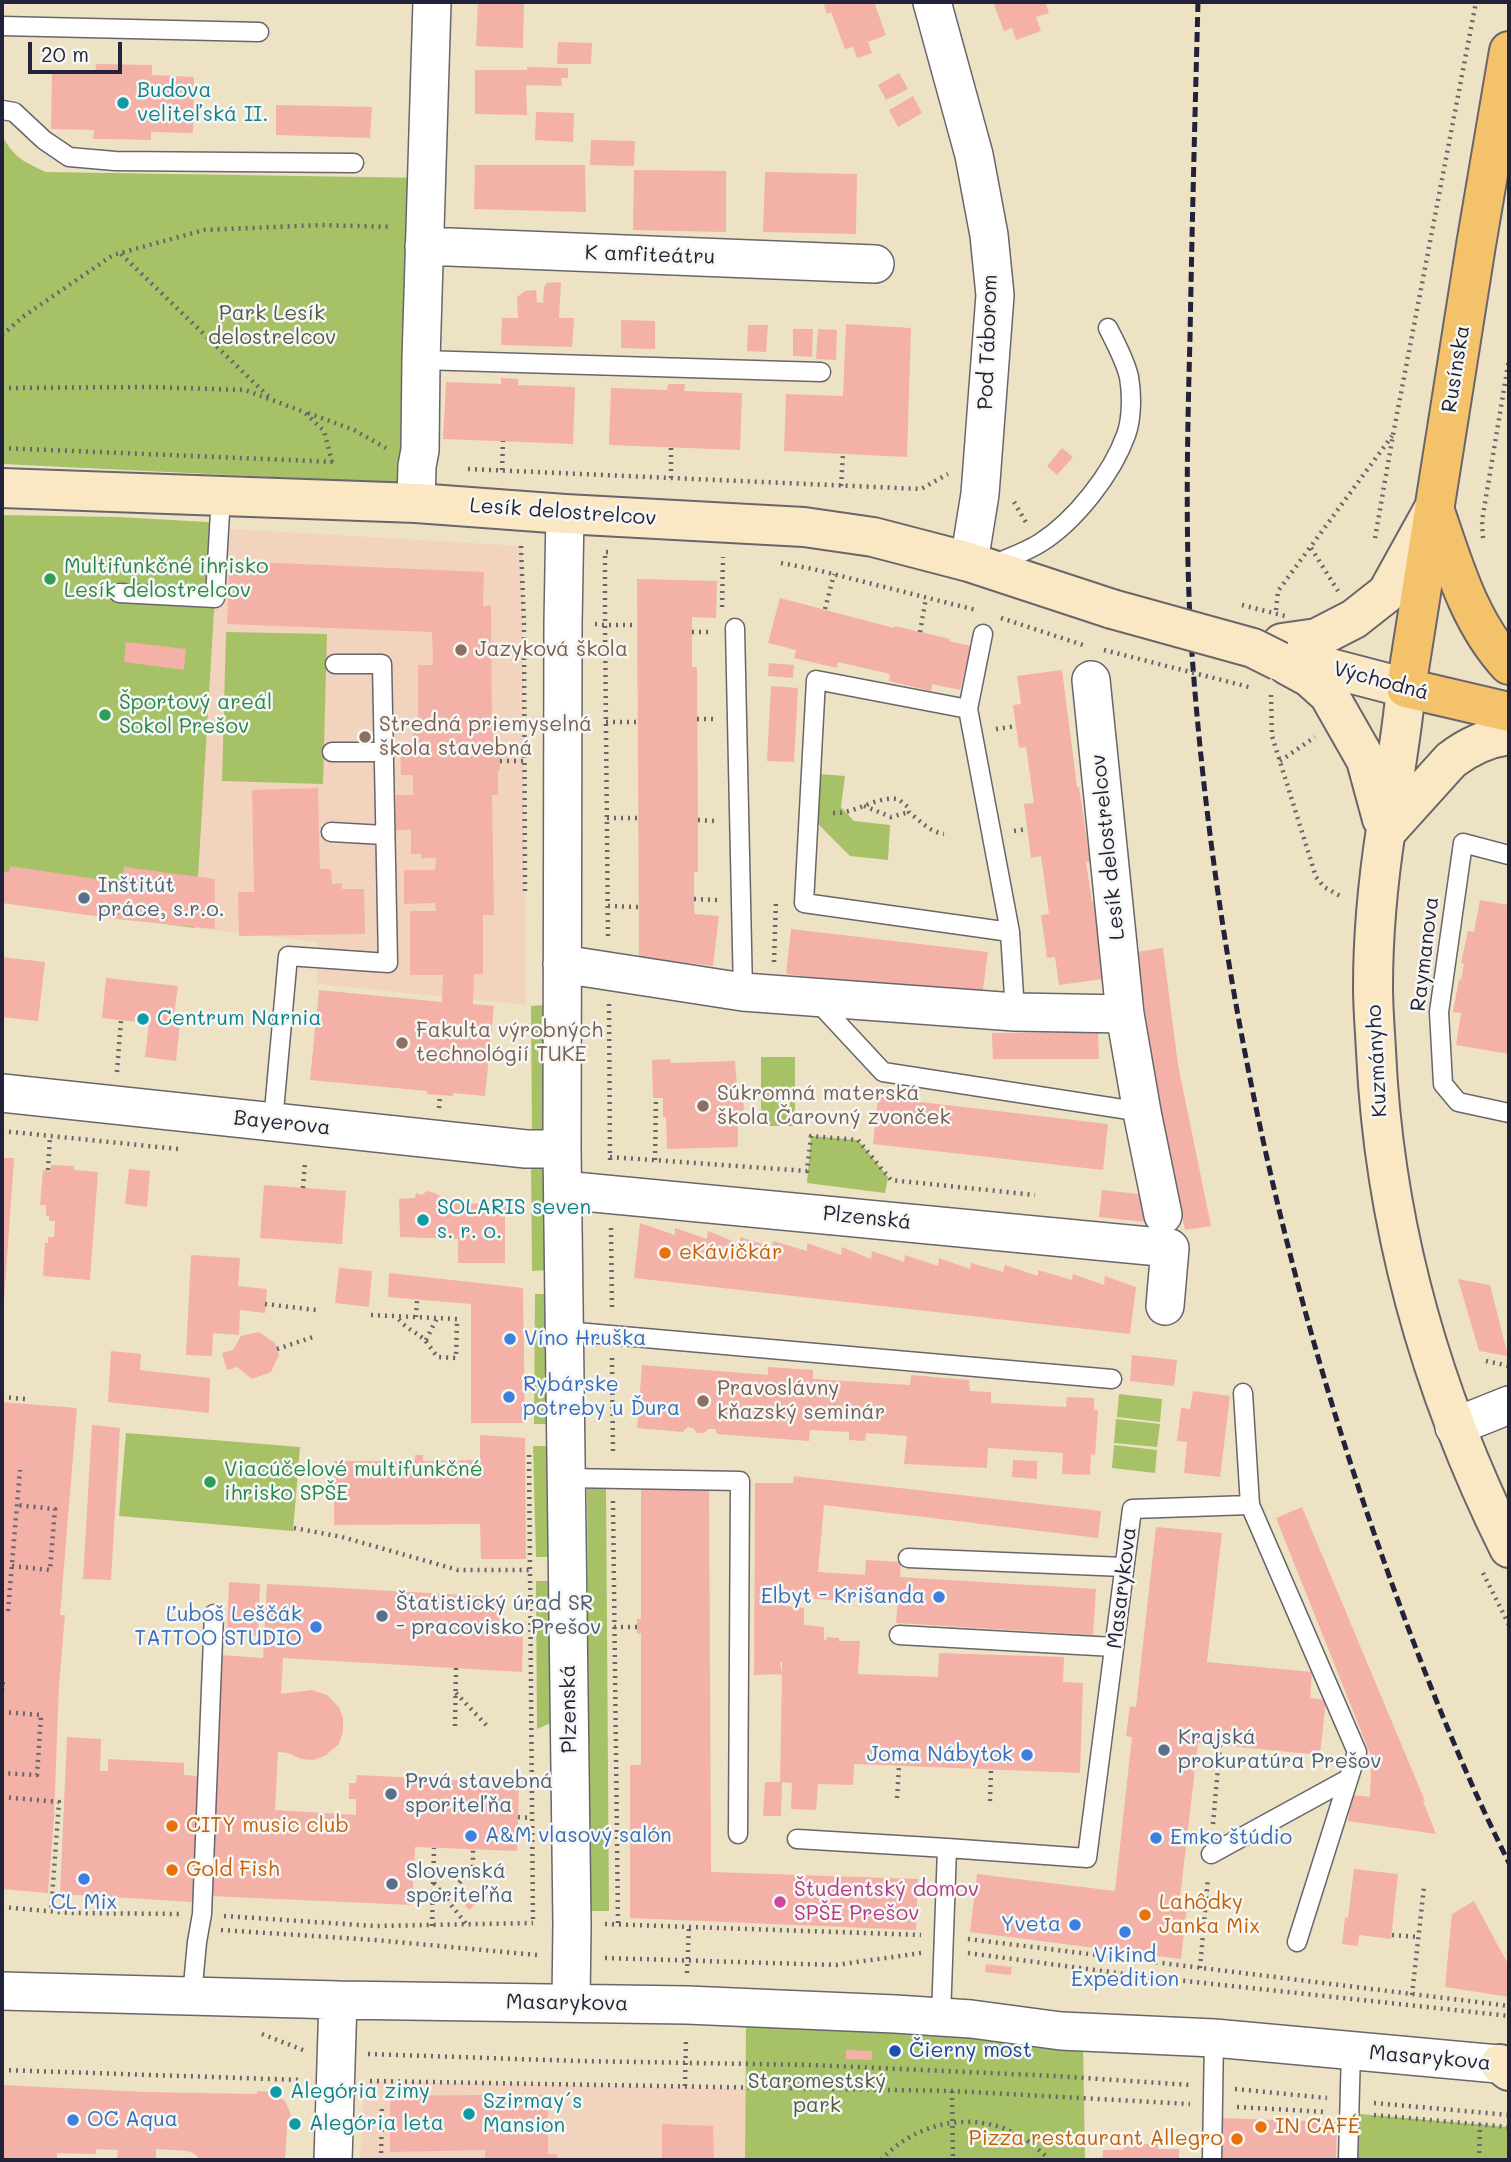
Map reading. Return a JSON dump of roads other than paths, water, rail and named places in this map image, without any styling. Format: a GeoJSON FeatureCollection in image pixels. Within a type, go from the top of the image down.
{"type":"FeatureCollection","features":[{"type":"Feature","properties":{"kind":"main road","name":"Rusínska"},"geometry":{"type":"LineString","coordinates":[[1406,688],[1509,51]]}},
{"type":"Feature","properties":{"kind":"main road"},"geometry":{"type":"LineString","coordinates":[[1434,509],[1459,580],[1480,626],[1509,665]]}},
{"type":"Feature","properties":{"kind":"main road","name":"Východná"},"geometry":{"type":"LineString","coordinates":[[1406,688],[1509,712]]}},
{"type":"Feature","properties":{"kind":"street"},"geometry":{"type":"LineString","coordinates":[[417,485],[432,2]]}},
{"type":"Feature","properties":{"kind":"street","name":"Pod Táborom"},"geometry":{"type":"LineString","coordinates":[[932,2],[974,155],[989,235],[995,295],[980,494],[978,564]]}},
{"type":"Feature","properties":{"kind":"street","name":"K amfiteátru"},"geometry":{"type":"LineString","coordinates":[[425,237],[875,264]]}},
{"type":"Feature","properties":{"kind":"street","name":"Lesík delostrelcov"},"geometry":{"type":"LineString","coordinates":[[2,488],[221,495],[417,485],[565,514],[804,527],[873,537],[978,564],[1273,664]]}},
{"type":"Feature","properties":{"kind":"street"},"geometry":{"type":"LineString","coordinates":[[1273,664],[1354,619],[1387,593],[1434,509]]}},
{"type":"Feature","properties":{"kind":"street","name":"Plzenská"},"geometry":{"type":"LineString","coordinates":[[565,514],[562,1149],[571,2002]]}},
{"type":"Feature","properties":{"kind":"street"},"geometry":{"type":"LineString","coordinates":[[1273,664],[1309,677],[1329,695],[1366,760],[1386,832]]}},
{"type":"Feature","properties":{"kind":"street","name":"Východná"},"geometry":{"type":"LineString","coordinates":[[1273,664],[1406,688]]}},
{"type":"Feature","properties":{"kind":"street","name":"Lesík delostrelcov"},"geometry":{"type":"LineString","coordinates":[[1097,665],[1125,1014]]}},
{"type":"Feature","properties":{"kind":"street","name":"Kuzmányho"},"geometry":{"type":"LineString","coordinates":[[1406,688],[1403,728],[1379,889],[1373,988],[1378,1106],[1395,1223],[1421,1329],[1454,1427],[1509,1548]]}},
{"type":"Feature","properties":{"kind":"street"},"geometry":{"type":"LineString","coordinates":[[1386,832],[1463,750],[1491,738],[1509,735]]}},
{"type":"Feature","properties":{"kind":"street"},"geometry":{"type":"LineString","coordinates":[[562,964],[758,993],[814,998],[1015,1012],[1125,1014],[1167,1232],[1165,1306]]}},
{"type":"Feature","properties":{"kind":"street","name":"Bayerova"},"geometry":{"type":"LineString","coordinates":[[2,1093],[526,1149],[562,1149]]}},
{"type":"Feature","properties":{"kind":"street","name":"Plzenská"},"geometry":{"type":"LineString","coordinates":[[563,1190],[1167,1232]]}},
{"type":"Feature","properties":{"kind":"street"},"geometry":{"type":"LineString","coordinates":[[1454,1427],[1509,1405]]}},
{"type":"Feature","properties":{"kind":"street","name":"Masarykova"},"geometry":{"type":"LineString","coordinates":[[2,1991],[338,2000],[571,2002],[941,2017],[1061,2031],[1214,2038],[1506,2067]]}},
{"type":"Feature","properties":{"kind":"street"},"geometry":{"type":"LineString","coordinates":[[333,2160],[338,2000]]}},
{"type":"Feature","properties":{"kind":"lane"},"geometry":{"type":"LineString","coordinates":[[2,26],[259,32]]}},
{"type":"Feature","properties":{"kind":"lane"},"geometry":{"type":"LineString","coordinates":[[2,110],[14,112],[44,140],[69,157],[115,161],[354,163]]}},
{"type":"Feature","properties":{"kind":"lane"},"geometry":{"type":"LineString","coordinates":[[978,564],[1041,542],[1079,509],[1116,458],[1127,433],[1129,378],[1108,328]]}},
{"type":"Feature","properties":{"kind":"lane"},"geometry":{"type":"LineString","coordinates":[[421,360],[821,372]]}},
{"type":"Feature","properties":{"kind":"lane"},"geometry":{"type":"LineString","coordinates":[[119,593],[215,598],[221,495]]}},
{"type":"Feature","properties":{"kind":"lane"},"geometry":{"type":"LineString","coordinates":[[728,624],[741,898],[758,993]]}},
{"type":"Feature","properties":{"kind":"lane"},"geometry":{"type":"LineString","coordinates":[[983,635],[968,709],[1010,932],[1015,1012]]}},
{"type":"Feature","properties":{"kind":"lane"},"geometry":{"type":"LineString","coordinates":[[273,1122],[288,956],[388,963],[382,664],[335,664]]}},
{"type":"Feature","properties":{"kind":"lane"},"geometry":{"type":"LineString","coordinates":[[968,709],[816,680],[804,903],[1010,932]]}},
{"type":"Feature","properties":{"kind":"lane"},"geometry":{"type":"LineString","coordinates":[[332,752],[382,752]]}},
{"type":"Feature","properties":{"kind":"lane"},"geometry":{"type":"LineString","coordinates":[[331,832],[384,835]]}},
{"type":"Feature","properties":{"kind":"lane","name":"Raymanova"},"geometry":{"type":"LineString","coordinates":[[1509,855],[1463,843],[1439,1012],[1443,1084],[1458,1102],[1509,1114]]}},
{"type":"Feature","properties":{"kind":"lane"},"geometry":{"type":"LineString","coordinates":[[814,998],[883,1072],[1142,1112]]}},
{"type":"Feature","properties":{"kind":"lane"},"geometry":{"type":"LineString","coordinates":[[565,1331],[1112,1378]]}},
{"type":"Feature","properties":{"kind":"lane"},"geometry":{"type":"LineString","coordinates":[[1243,1393],[1250,1505],[1357,1752],[1297,1942]]}},
{"type":"Feature","properties":{"kind":"lane"},"geometry":{"type":"LineString","coordinates":[[566,1478],[740,1481],[738,1834]]}},
{"type":"Feature","properties":{"kind":"lane","name":"Masarykova"},"geometry":{"type":"LineString","coordinates":[[947,1848],[1087,1858],[1132,1508],[1250,1505]]}},
{"type":"Feature","properties":{"kind":"lane"},"geometry":{"type":"LineString","coordinates":[[908,1558],[1124,1567]]}},
{"type":"Feature","properties":{"kind":"lane"},"geometry":{"type":"LineString","coordinates":[[192,1996],[202,1914],[214,1614]]}},
{"type":"Feature","properties":{"kind":"lane"},"geometry":{"type":"LineString","coordinates":[[900,1635],[1114,1647]]}},
{"type":"Feature","properties":{"kind":"lane"},"geometry":{"type":"LineString","coordinates":[[1210,1854],[1348,1779]]}},
{"type":"Feature","properties":{"kind":"lane"},"geometry":{"type":"LineString","coordinates":[[797,1839],[947,1848],[941,2017]]}},
{"type":"Feature","properties":{"kind":"lane"},"geometry":{"type":"LineString","coordinates":[[1212,2160],[1214,2038]]}},
{"type":"Feature","properties":{"kind":"lane","name":"Masarykova"},"geometry":{"type":"LineString","coordinates":[[1348,2160],[1350,2051]]}},
{"type":"Feature","properties":{"kind":"railway"},"geometry":{"type":"LineString","coordinates":[[1198,2],[1188,417],[1188,575],[1202,768],[1216,882],[1235,996],[1256,1110],[1282,1223],[1344,1444],[1425,1671],[1456,1749],[1509,1863]]}},
{"type":"Feature","properties":{"kind":"place","name":"Budova veliteľská II."},"geometry":{"type":"Point","coordinates":[123,103]}},
{"type":"Feature","properties":{"kind":"place","name":"Multifunkčné ihrisko Lesík delostrelcov"},"geometry":{"type":"Point","coordinates":[50,579]}},
{"type":"Feature","properties":{"kind":"place","name":"Jazyková škola"},"geometry":{"type":"Point","coordinates":[461,650]}},
{"type":"Feature","properties":{"kind":"place","name":"Športový areál Sokol Prešov"},"geometry":{"type":"Point","coordinates":[105,715]}},
{"type":"Feature","properties":{"kind":"place","name":"Stredná priemyselná škola stavebná"},"geometry":{"type":"Point","coordinates":[365,737]}},
{"type":"Feature","properties":{"kind":"place","name":"Inštitút práce, s.r.o."},"geometry":{"type":"Point","coordinates":[84,898]}},
{"type":"Feature","properties":{"kind":"place","name":"Centrum Narnia"},"geometry":{"type":"Point","coordinates":[143,1019]}},
{"type":"Feature","properties":{"kind":"place","name":"Fakulta výrobných technológií TUKE"},"geometry":{"type":"Point","coordinates":[402,1043]}},
{"type":"Feature","properties":{"kind":"place","name":"Súkromná materská škola Čarovný zvonček"},"geometry":{"type":"Point","coordinates":[703,1106]}},
{"type":"Feature","properties":{"kind":"place","name":"SOLARIS seven s. r. o."},"geometry":{"type":"Point","coordinates":[423,1220]}},
{"type":"Feature","properties":{"kind":"place","name":"eKávičkár"},"geometry":{"type":"Point","coordinates":[665,1253]}},
{"type":"Feature","properties":{"kind":"place","name":"Víno Hruška"},"geometry":{"type":"Point","coordinates":[510,1339]}},
{"type":"Feature","properties":{"kind":"place","name":"Rybárske potreby u Ďura"},"geometry":{"type":"Point","coordinates":[509,1397]}},
{"type":"Feature","properties":{"kind":"place","name":"Pravoslávny kňazský seminár"},"geometry":{"type":"Point","coordinates":[703,1401]}},
{"type":"Feature","properties":{"kind":"place","name":"Viacúčelové multifunkčné ihrisko SPŠE"},"geometry":{"type":"Point","coordinates":[210,1482]}},
{"type":"Feature","properties":{"kind":"place","name":"Elbyt - Krišanda"},"geometry":{"type":"Point","coordinates":[939,1597]}},
{"type":"Feature","properties":{"kind":"place","name":"Štatistický úrad SR - pracovisko Prešov"},"geometry":{"type":"Point","coordinates":[382,1616]}},
{"type":"Feature","properties":{"kind":"place","name":"Ľuboš Leščák TATTOO STUDIO"},"geometry":{"type":"Point","coordinates":[316,1627]}},
{"type":"Feature","properties":{"kind":"place","name":"Krajská prokuratúra Prešov"},"geometry":{"type":"Point","coordinates":[1164,1750]}},
{"type":"Feature","properties":{"kind":"place","name":"Joma Nábytok"},"geometry":{"type":"Point","coordinates":[1027,1755]}},
{"type":"Feature","properties":{"kind":"place","name":"Prvá stavebná sporiteľňa"},"geometry":{"type":"Point","coordinates":[391,1794]}},
{"type":"Feature","properties":{"kind":"place","name":"CITY music club"},"geometry":{"type":"Point","coordinates":[172,1826]}},
{"type":"Feature","properties":{"kind":"place","name":"A&M vlasový salón"},"geometry":{"type":"Point","coordinates":[471,1836]}},
{"type":"Feature","properties":{"kind":"place","name":"Emko štúdio"},"geometry":{"type":"Point","coordinates":[1156,1838]}},
{"type":"Feature","properties":{"kind":"place","name":"Gold Fish"},"geometry":{"type":"Point","coordinates":[172,1870]}},
{"type":"Feature","properties":{"kind":"place","name":"CL Mix"},"geometry":{"type":"Point","coordinates":[84,1879]}},
{"type":"Feature","properties":{"kind":"place","name":"Slovenská sporiteľňa"},"geometry":{"type":"Point","coordinates":[392,1884]}},
{"type":"Feature","properties":{"kind":"place","name":"Študentský domov SPŠE Prešov"},"geometry":{"type":"Point","coordinates":[780,1902]}},
{"type":"Feature","properties":{"kind":"place","name":"Lahôdky Janka Mix"},"geometry":{"type":"Point","coordinates":[1145,1915]}},
{"type":"Feature","properties":{"kind":"place","name":"Yveta"},"geometry":{"type":"Point","coordinates":[1075,1925]}},
{"type":"Feature","properties":{"kind":"place","name":"Vikind Expedition"},"geometry":{"type":"Point","coordinates":[1125,1932]}},
{"type":"Feature","properties":{"kind":"place","name":"Čierny most"},"geometry":{"type":"Point","coordinates":[895,2051]}},
{"type":"Feature","properties":{"kind":"place","name":"Alegória zimy"},"geometry":{"type":"Point","coordinates":[276,2092]}},
{"type":"Feature","properties":{"kind":"place","name":"Szirmay´s Mansion"},"geometry":{"type":"Point","coordinates":[469,2114]}},
{"type":"Feature","properties":{"kind":"place","name":"OC Aqua"},"geometry":{"type":"Point","coordinates":[73,2120]}},
{"type":"Feature","properties":{"kind":"place","name":"Alegória leta"},"geometry":{"type":"Point","coordinates":[295,2124]}},
{"type":"Feature","properties":{"kind":"place","name":"IN CAFÉ"},"geometry":{"type":"Point","coordinates":[1261,2127]}},
{"type":"Feature","properties":{"kind":"place","name":"Pizza restaurant Allegro"},"geometry":{"type":"Point","coordinates":[1237,2139]}},
{"type":"Feature","properties":{"kind":"park label","name":"Park Lesík delostrelcov"},"geometry":{"type":"Point","coordinates":[272,326]}},
{"type":"Feature","properties":{"kind":"park label","name":"Staromestský park"},"geometry":{"type":"Point","coordinates":[817,2094]}}]}
